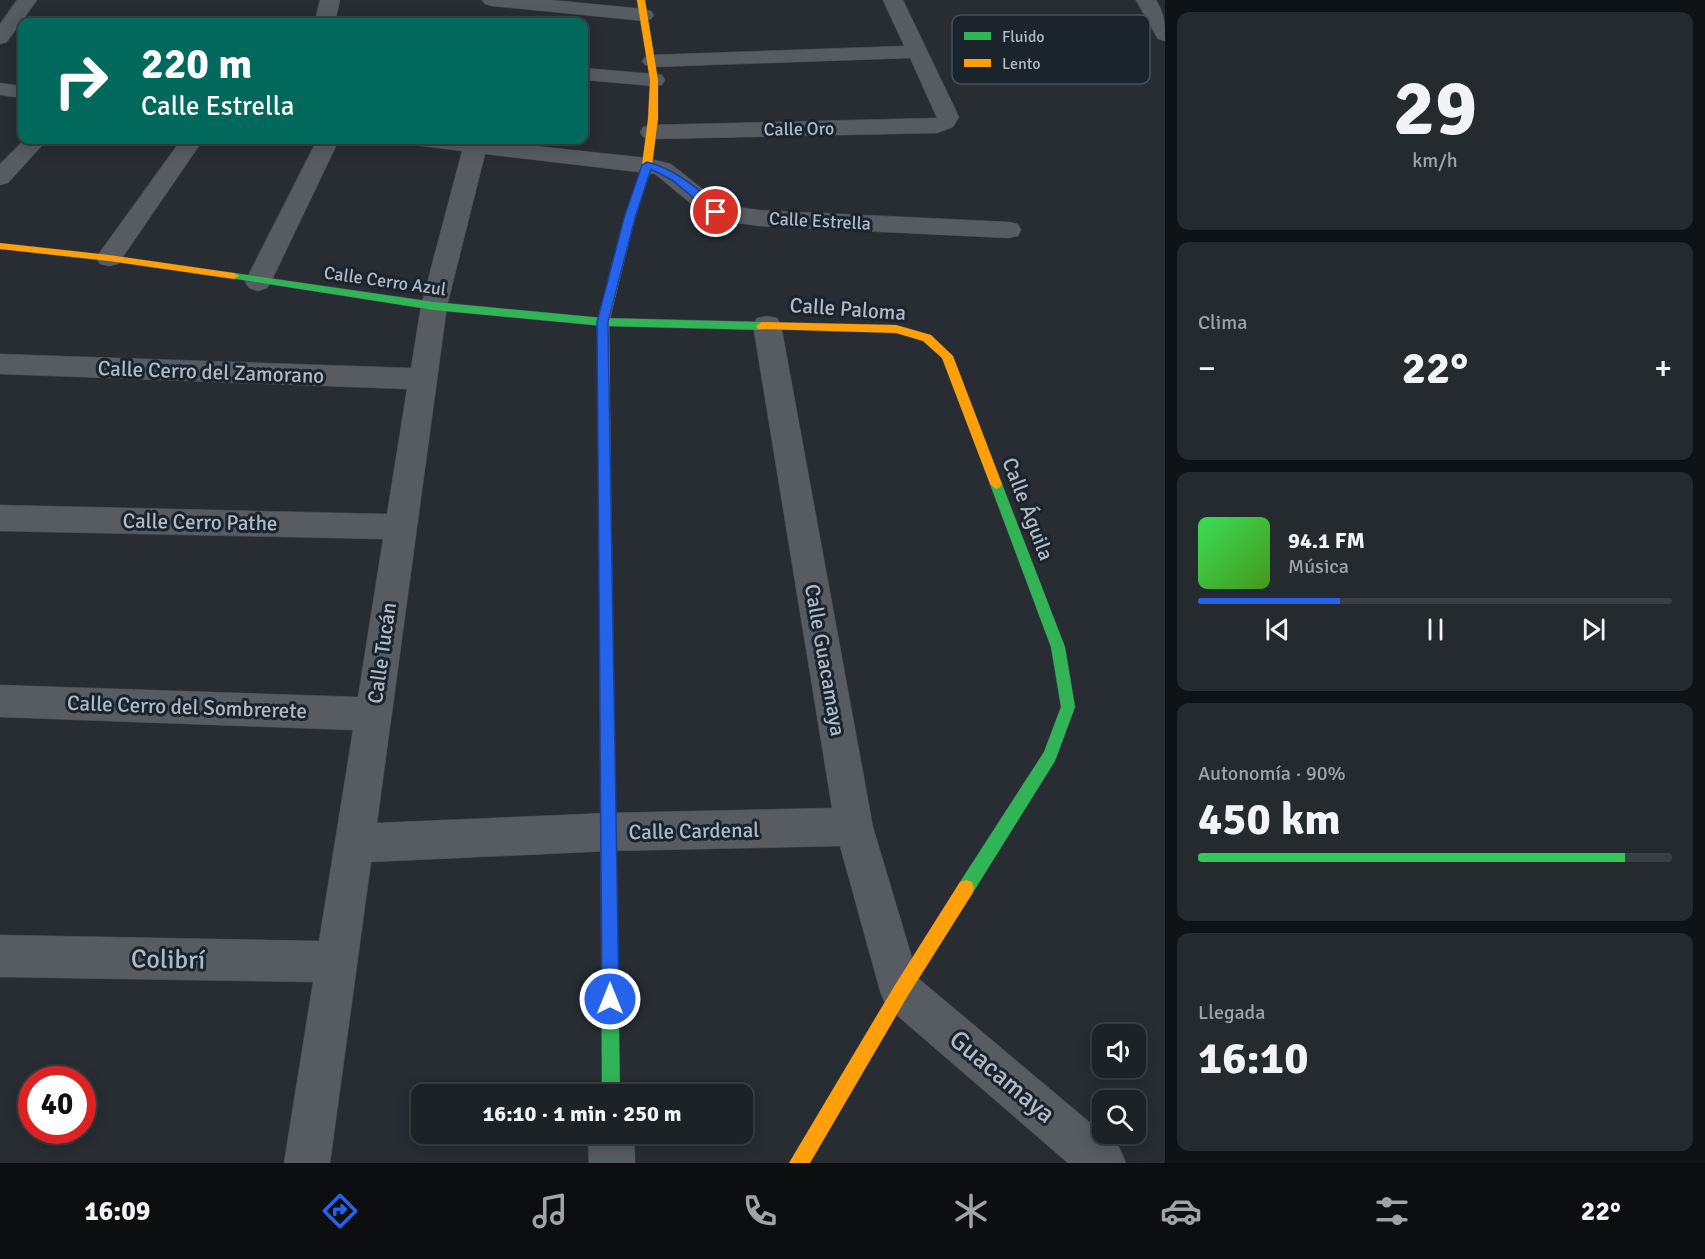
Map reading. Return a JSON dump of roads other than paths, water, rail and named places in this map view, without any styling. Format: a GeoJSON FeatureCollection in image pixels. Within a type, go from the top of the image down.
{"type":"FeatureCollection","features":[{"type":"Feature","properties":{"kind":"street"},"geometry":{"type":"LineString","coordinates":[[24,18],[27,0]]}},
{"type":"Feature","properties":{"kind":"street"},"geometry":{"type":"LineString","coordinates":[[326,18],[330,0]]}},
{"type":"Feature","properties":{"kind":"street"},"geometry":{"type":"LineString","coordinates":[[492,0],[642,8],[653,70],[651,132],[647,165],[630,218],[603,322],[611,1084]]}},
{"type":"Feature","properties":{"kind":"street"},"geometry":{"type":"LineString","coordinates":[[588,74],[918,52],[893,0]]}},
{"type":"Feature","properties":{"kind":"street"},"geometry":{"type":"LineString","coordinates":[[1155,9],[1165,35]]}},
{"type":"Feature","properties":{"kind":"street"},"geometry":{"type":"LineString","coordinates":[[0,38],[18,25]]}},
{"type":"Feature","properties":{"kind":"street","name":"Calle Oro"},"geometry":{"type":"LineString","coordinates":[[651,132],[937,126],[945,122],[948,117],[918,52]]}},
{"type":"Feature","properties":{"kind":"street"},"geometry":{"type":"LineString","coordinates":[[0,89],[18,91]]}},
{"type":"Feature","properties":{"kind":"street"},"geometry":{"type":"LineString","coordinates":[[0,178],[32,144]]}},
{"type":"Feature","properties":{"kind":"street"},"geometry":{"type":"LineString","coordinates":[[109,258],[189,144]]}},
{"type":"Feature","properties":{"kind":"street"},"geometry":{"type":"LineString","coordinates":[[258,282],[326,144]]}},
{"type":"Feature","properties":{"kind":"street","name":"Calle Estrella"},"geometry":{"type":"LineString","coordinates":[[452,144],[647,165],[669,173],[716,212],[759,218],[1009,230]]}},
{"type":"Feature","properties":{"kind":"street","name":"Calle Tucán"},"geometry":{"type":"LineString","coordinates":[[308,1163],[434,306],[475,147]]}},
{"type":"Feature","properties":{"kind":"street","name":"Calle Cerro Azul"},"geometry":{"type":"LineString","coordinates":[[0,246],[109,258],[258,282],[434,306],[603,322],[767,325]]}},
{"type":"Feature","properties":{"kind":"street","name":"Calle Paloma"},"geometry":{"type":"LineString","coordinates":[[767,325],[896,329],[927,338]]}},
{"type":"Feature","properties":{"kind":"street","name":"Calle Guacamaya"},"geometry":{"type":"LineString","coordinates":[[767,325],[854,827],[901,991]]}},
{"type":"Feature","properties":{"kind":"street","name":"Calle Águila"},"geometry":{"type":"LineString","coordinates":[[901,991],[1050,756],[1068,706],[1058,647],[947,356],[927,338]]}},
{"type":"Feature","properties":{"kind":"street","name":"Calle Cerro del Zamorano"},"geometry":{"type":"LineString","coordinates":[[0,364],[423,379]]}},
{"type":"Feature","properties":{"kind":"street","name":"Calle Cerro Pathe"},"geometry":{"type":"LineString","coordinates":[[0,518],[401,527]]}},
{"type":"Feature","properties":{"kind":"street","name":"Calle Cerro del Sombrerete"},"geometry":{"type":"LineString","coordinates":[[0,701],[374,714]]}},
{"type":"Feature","properties":{"kind":"street","name":"Calle Cardenal"},"geometry":{"type":"LineString","coordinates":[[354,843],[609,832],[854,827]]}},
{"type":"Feature","properties":{"kind":"street","name":"Colibrí"},"geometry":{"type":"LineString","coordinates":[[0,956],[337,962]]}},
{"type":"Feature","properties":{"kind":"street"},"geometry":{"type":"LineString","coordinates":[[799,1163],[901,991]]}},
{"type":"Feature","properties":{"kind":"street","name":"Guacamaya"},"geometry":{"type":"LineString","coordinates":[[901,991],[1103,1163]]}},
{"type":"Feature","properties":{"kind":"street"},"geometry":{"type":"LineString","coordinates":[[611,1144],[612,1163]]}}]}
